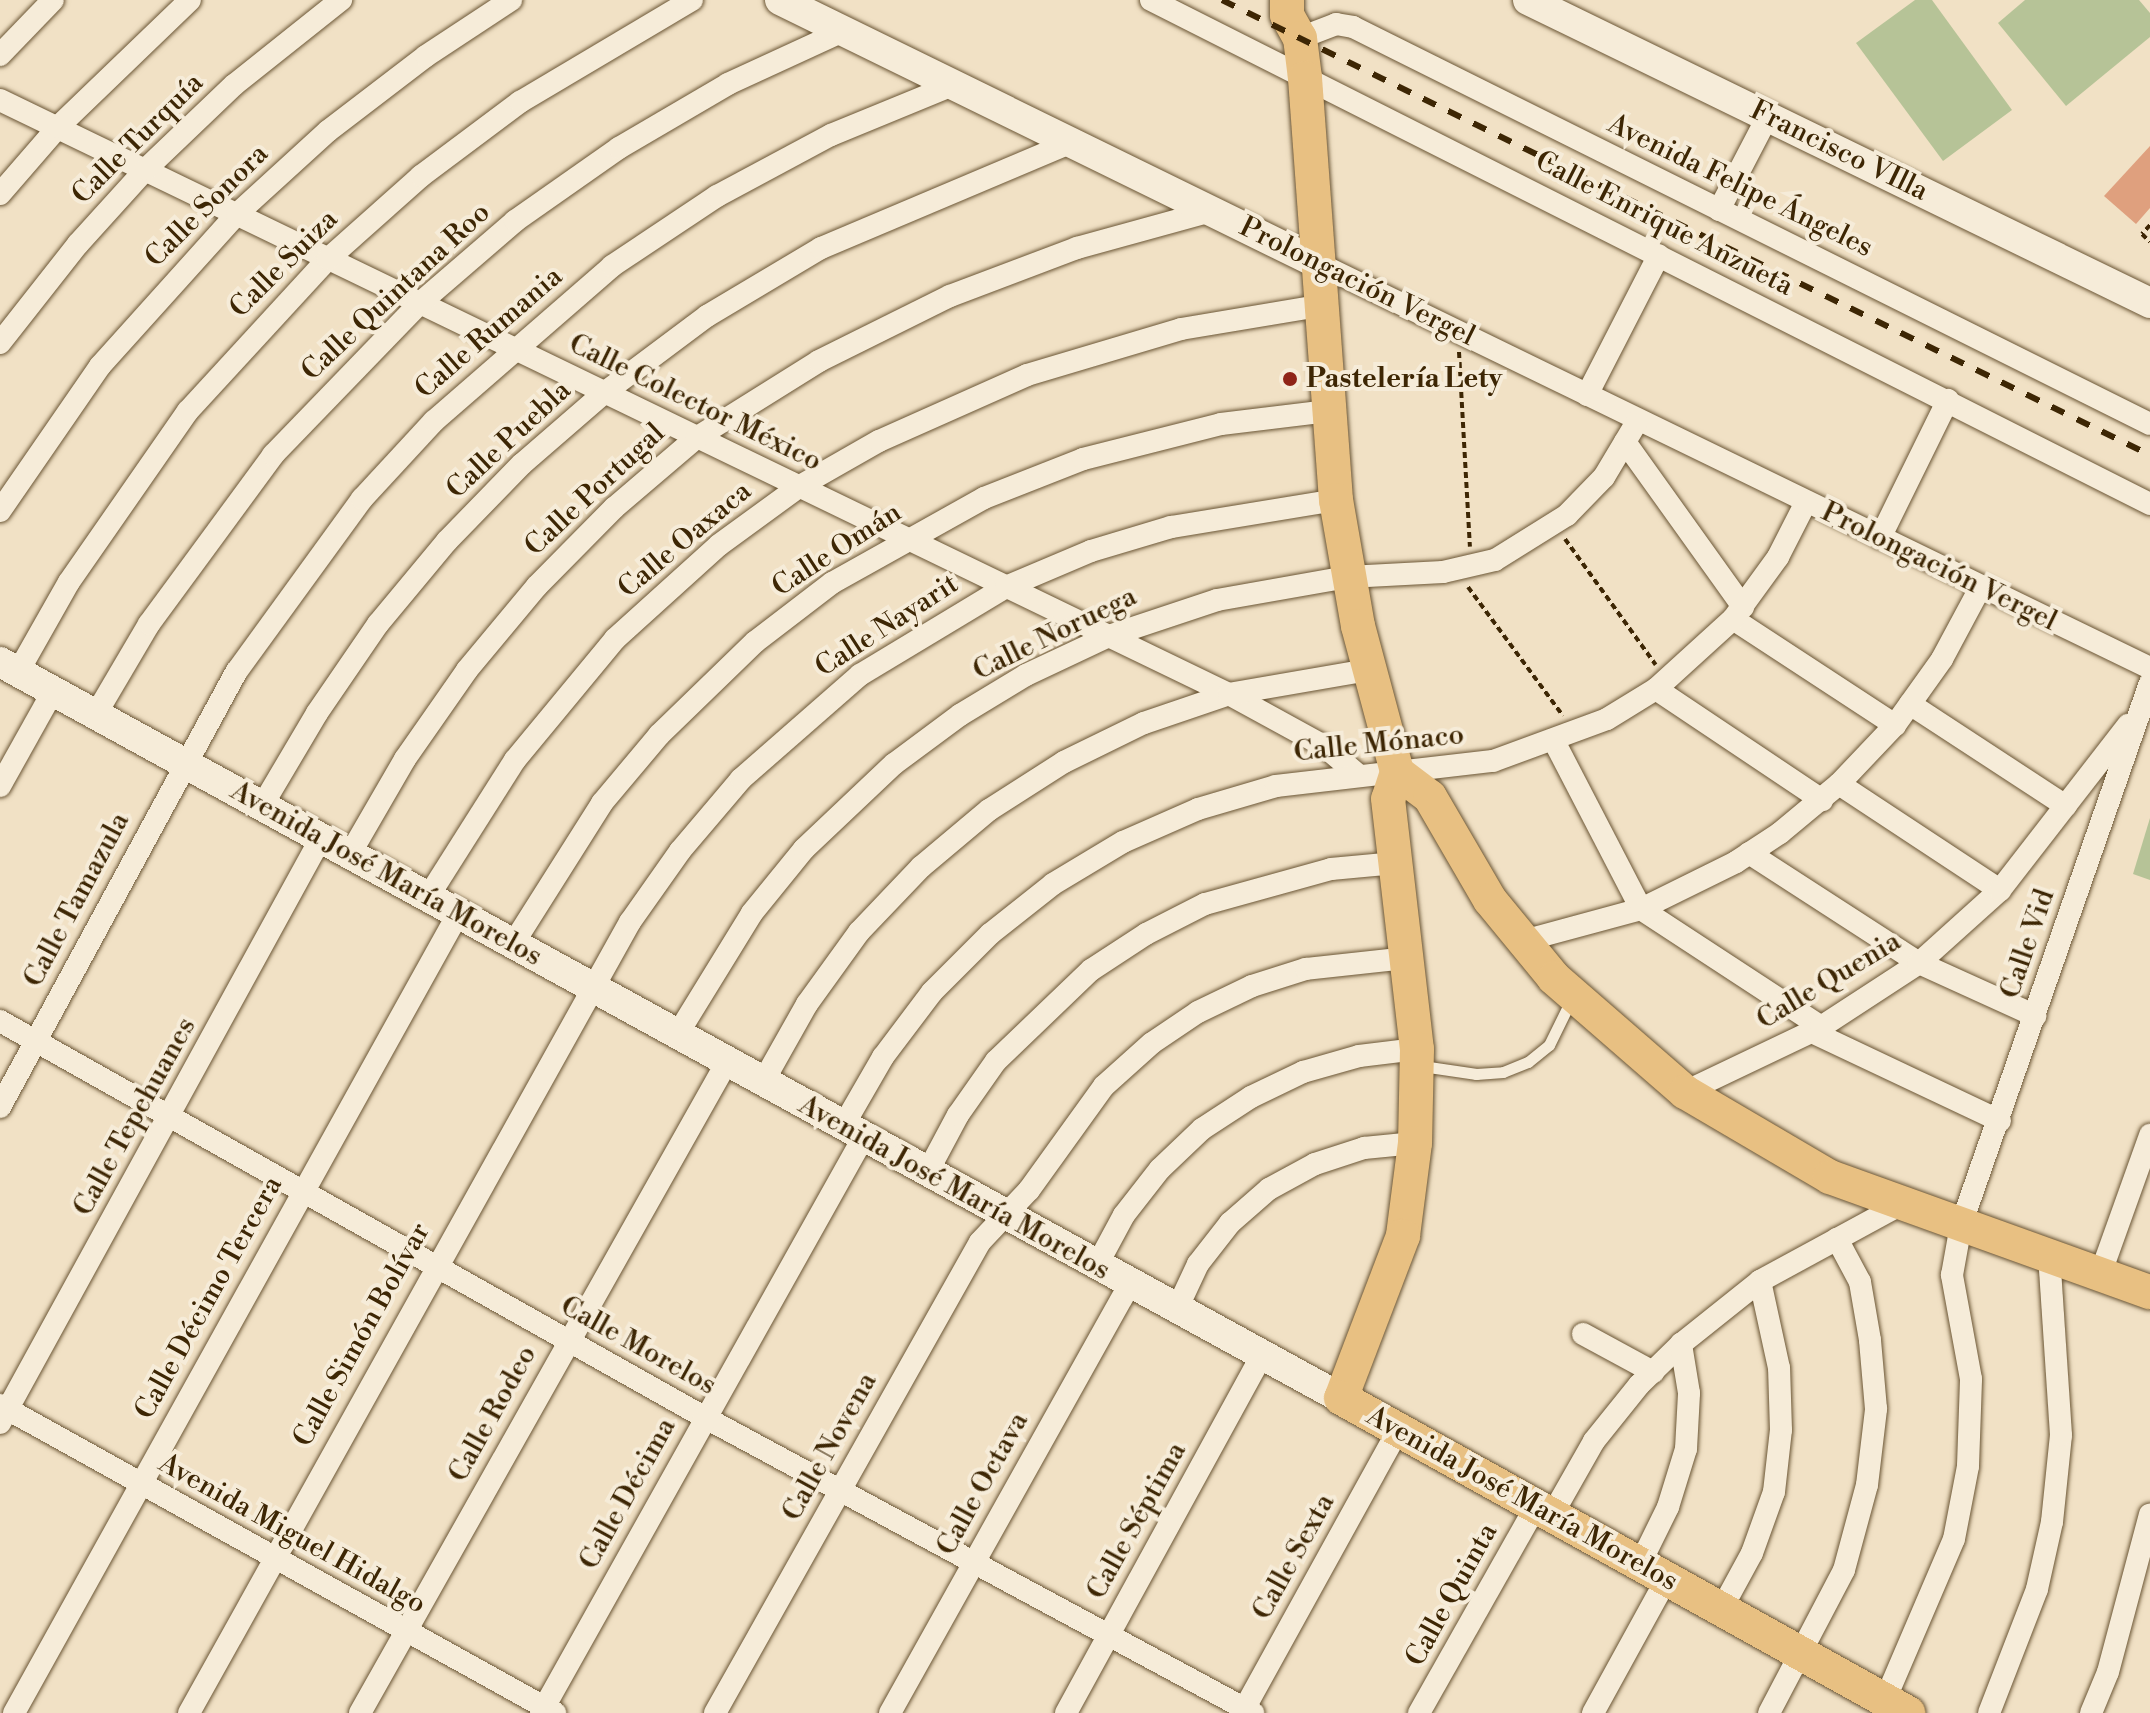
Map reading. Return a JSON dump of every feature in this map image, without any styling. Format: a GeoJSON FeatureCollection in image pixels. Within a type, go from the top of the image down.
{"type":"FeatureCollection","features":[{"type":"Feature","properties":{"kind":"main road"},"geometry":{"type":"LineString","coordinates":[[1287,0],[1287,15],[1300,38]]}},
{"type":"Feature","properties":{"kind":"main road"},"geometry":{"type":"LineString","coordinates":[[1309,0],[1300,38],[1336,500],[1348,577],[1368,670],[1397,772],[1388,799],[1417,1057],[1415,1143],[1403,1236],[1341,1398]]}},
{"type":"Feature","properties":{"kind":"main road"},"geometry":{"type":"LineString","coordinates":[[1397,772],[1430,797],[1490,900],[1572,996],[1685,1092],[1830,1177],[2150,1292]]}},
{"type":"Feature","properties":{"kind":"main road"},"geometry":{"type":"LineString","coordinates":[[1395,856],[1427,829],[1446,826]]}},
{"type":"Feature","properties":{"kind":"main road","name":"Avenida José María Morelos"},"geometry":{"type":"LineString","coordinates":[[1341,1398],[1896,1706]]}},
{"type":"Feature","properties":{"kind":"street"},"geometry":{"type":"LineString","coordinates":[[0,55],[53,0]]}},
{"type":"Feature","properties":{"kind":"street"},"geometry":{"type":"LineString","coordinates":[[0,194],[58,127],[190,0]]}},
{"type":"Feature","properties":{"kind":"street","name":"Calle Turquía"},"geometry":{"type":"LineString","coordinates":[[0,343],[78,244],[146,169],[234,85],[341,0]]}},
{"type":"Feature","properties":{"kind":"street","name":"Calle Sonora"},"geometry":{"type":"LineString","coordinates":[[0,511],[100,366],[237,214],[328,131],[426,56],[511,0]]}},
{"type":"Feature","properties":{"kind":"street","name":"Calle Suiza"},"geometry":{"type":"LineString","coordinates":[[9,667],[179,423],[328,259],[421,176],[520,102],[692,0]]}},
{"type":"Feature","properties":{"kind":"street","name":"Prolongación Vergel"},"geometry":{"type":"LineString","coordinates":[[780,0],[1067,144],[1211,211],[1980,588],[2150,668]]}},
{"type":"Feature","properties":{"kind":"street","name":"Calle Enrique Anzueta"},"geometry":{"type":"LineString","coordinates":[[1151,0],[2150,504]]}},
{"type":"Feature","properties":{"kind":"street","name":"Francisco VIlla"},"geometry":{"type":"LineString","coordinates":[[1528,0],[2150,303]]}},
{"type":"Feature","properties":{"kind":"street","name":"Avenida Felipe Ángeles"},"geometry":{"type":"LineString","coordinates":[[1300,38],[1336,24],[1353,27],[2150,424]]}},
{"type":"Feature","properties":{"kind":"street","name":"Calle Quintana Roo"},"geometry":{"type":"LineString","coordinates":[[96,714],[149,624],[245,490],[343,377],[419,304],[515,221],[619,148],[728,84],[843,31]]}},
{"type":"Feature","properties":{"kind":"street","name":"Calle Rumania"},"geometry":{"type":"LineString","coordinates":[[184,763],[246,658],[353,511],[434,421],[512,348],[612,266],[717,196],[831,135],[953,85]]}},
{"type":"Feature","properties":{"kind":"street","name":"Calle Colector México"},"geometry":{"type":"LineString","coordinates":[[0,100],[1229,694],[1324,746],[1356,773]]}},
{"type":"Feature","properties":{"kind":"street"},"geometry":{"type":"LineString","coordinates":[[1719,210],[1768,116]]}},
{"type":"Feature","properties":{"kind":"street","name":"Calle Puebla"},"geometry":{"type":"LineString","coordinates":[[262,806],[317,713],[378,624],[447,541],[522,464],[604,393],[707,316],[821,248],[1067,144]]}},
{"type":"Feature","properties":{"kind":"street","name":"Calle Portugal"},"geometry":{"type":"LineString","coordinates":[[350,854],[405,759],[467,670],[548,575],[614,508],[696,438],[819,361],[950,296],[1077,248],[1211,211]]}},
{"type":"Feature","properties":{"kind":"street"},"geometry":{"type":"LineString","coordinates":[[1587,395],[1659,255]]}},
{"type":"Feature","properties":{"kind":"street","name":"Calle Oaxaca"},"geometry":{"type":"LineString","coordinates":[[428,897],[515,760],[615,639],[719,545],[800,486],[879,441],[1027,375],[1181,329],[1319,306]]}},
{"type":"Feature","properties":{"kind":"street"},"geometry":{"type":"LineString","coordinates":[[1880,538],[1948,400]]}},
{"type":"Feature","properties":{"kind":"street","name":"Calle Omán"},"geometry":{"type":"LineString","coordinates":[[513,944],[602,803],[694,698],[821,592],[906,537],[984,498],[1083,459],[1221,424],[1328,411]]}},
{"type":"Feature","properties":{"kind":"street","name":"Calle Noruega"},"geometry":{"type":"LineString","coordinates":[[677,1035],[752,913],[850,802],[960,715],[1026,675],[1109,636],[1217,600],[1348,577],[1463,567],[1495,560],[1554,524],[1604,477],[1638,420]]}},
{"type":"Feature","properties":{"kind":"street"},"geometry":{"type":"LineString","coordinates":[[1625,442],[1738,613],[1895,725]]}},
{"type":"Feature","properties":{"kind":"street","name":"Calle Nayarit"},"geometry":{"type":"LineString","coordinates":[[592,988],[680,851],[741,779],[860,675],[1006,587],[1091,551],[1171,527],[1336,500]]}},
{"type":"Feature","properties":{"kind":"street","name":"Calle Mónaco"},"geometry":{"type":"LineString","coordinates":[[853,1133],[883,1057],[932,992],[990,934],[1053,884],[1123,842],[1198,809],[1276,786],[1356,773],[1397,772],[1493,761],[1565,738],[1661,685],[1738,613],[1778,557],[1806,502]]}},
{"type":"Feature","properties":{"kind":"street"},"geometry":{"type":"LineString","coordinates":[[1523,941],[1641,909],[1749,853],[1822,800],[1895,725],[1942,659],[1980,588]]}},
{"type":"Feature","properties":{"kind":"street","name":"Avenida José María Morelos"},"geometry":{"type":"LineString","coordinates":[[9,667],[1176,1311],[1341,1398]]}},
{"type":"Feature","properties":{"kind":"street"},"geometry":{"type":"LineString","coordinates":[[763,1082],[807,1004],[859,932],[921,867],[989,810],[1077,755],[1144,723],[1229,694],[1368,670]]}},
{"type":"Feature","properties":{"kind":"street","name":"Calle Vid"},"geometry":{"type":"LineString","coordinates":[[1896,1706],[1954,1539],[1968,1466],[1971,1379],[1952,1275],[1961,1225],[2000,1121],[2150,683]]}},
{"type":"Feature","properties":{"kind":"street"},"geometry":{"type":"LineString","coordinates":[[1661,685],[1822,800]]}},
{"type":"Feature","properties":{"kind":"street"},"geometry":{"type":"LineString","coordinates":[[0,786],[53,691]]}},
{"type":"Feature","properties":{"kind":"street"},"geometry":{"type":"LineString","coordinates":[[1910,704],[2066,806]]}},
{"type":"Feature","properties":{"kind":"street","name":"Calle Quenia"},"geometry":{"type":"LineString","coordinates":[[1685,1092],[1816,1029],[1919,963],[2000,890],[2139,712]]}},
{"type":"Feature","properties":{"kind":"street"},"geometry":{"type":"LineString","coordinates":[[1565,738],[1641,909],[1816,1029],[2000,1121]]}},
{"type":"Feature","properties":{"kind":"street","name":"Calle Tamazula"},"geometry":{"type":"LineString","coordinates":[[0,1107],[184,763]]}},
{"type":"Feature","properties":{"kind":"street"},"geometry":{"type":"LineString","coordinates":[[1839,784],[2000,890]]}},
{"type":"Feature","properties":{"kind":"street","name":"Calle Tepehuanes"},"geometry":{"type":"LineString","coordinates":[[3,1412],[171,1116],[321,838]]}},
{"type":"Feature","properties":{"kind":"street"},"geometry":{"type":"LineString","coordinates":[[1749,853],[1919,963],[2036,1016]]}},
{"type":"Feature","properties":{"kind":"street"},"geometry":{"type":"LineString","coordinates":[[927,1173],[996,1061],[1091,970],[1146,934],[1254,887],[1395,856]]}},
{"type":"Feature","properties":{"kind":"street","name":"Calle Décimo Tercera"},"geometry":{"type":"LineString","coordinates":[[14,1713],[458,914]]}},
{"type":"Feature","properties":{"kind":"street","name":"Calle Novena"},"geometry":{"type":"LineString","coordinates":[[715,1713],[980,1242],[1029,1190],[1104,1086],[1152,1043],[1198,1012],[1252,986],[1306,969],[1408,958]]}},
{"type":"Feature","properties":{"kind":"street","name":"Calle Simón Bolívar"},"geometry":{"type":"LineString","coordinates":[[189,1713],[273,1556],[592,988]]}},
{"type":"Feature","properties":{"kind":"street","name":"Calle Morelos"},"geometry":{"type":"LineString","coordinates":[[0,1021],[704,1417],[1246,1712]]}},
{"type":"Feature","properties":{"kind":"street"},"geometry":{"type":"LineString","coordinates":[[1096,1267],[1124,1215],[1160,1169],[1214,1121],[1303,1072],[1359,1056],[1417,1057]]}},
{"type":"Feature","properties":{"kind":"street","name":"Calle Rodeo"},"geometry":{"type":"LineString","coordinates":[[360,1713],[727,1062]]}},
{"type":"Feature","properties":{"kind":"street","name":"Calle Décima"},"geometry":{"type":"LineString","coordinates":[[547,1711],[853,1133]]}},
{"type":"Feature","properties":{"kind":"street"},"geometry":{"type":"LineString","coordinates":[[2100,1275],[2145,1167],[2150,1135]]}},
{"type":"Feature","properties":{"kind":"street"},"geometry":{"type":"LineString","coordinates":[[1176,1311],[1198,1264],[1230,1223],[1269,1189],[1327,1160],[1364,1148],[1415,1143]]}},
{"type":"Feature","properties":{"kind":"street","name":"Calle Quinta"},"geometry":{"type":"LineString","coordinates":[[1419,1713],[1544,1511],[1594,1441],[1653,1372],[1681,1344],[1760,1281],[1902,1204]]}},
{"type":"Feature","properties":{"kind":"street"},"geometry":{"type":"LineString","coordinates":[[1769,1713],[1844,1570],[1867,1485],[1876,1409],[1860,1282],[1837,1239]]}},
{"type":"Feature","properties":{"kind":"street"},"geometry":{"type":"LineString","coordinates":[[1989,1713],[2037,1589],[2052,1522],[2061,1435],[2049,1256]]}},
{"type":"Feature","properties":{"kind":"street"},"geometry":{"type":"LineString","coordinates":[[1721,1610],[1752,1553],[1774,1492],[1779,1446],[1779,1368],[1760,1281]]}},
{"type":"Feature","properties":{"kind":"street","name":"Calle Octava"},"geometry":{"type":"LineString","coordinates":[[890,1713],[1129,1285]]}},
{"type":"Feature","properties":{"kind":"street"},"geometry":{"type":"LineString","coordinates":[[1583,1334],[1653,1372]]}},
{"type":"Feature","properties":{"kind":"street"},"geometry":{"type":"LineString","coordinates":[[1593,1713],[1653,1573],[1668,1507],[1686,1449],[1689,1393],[1681,1344]]}},
{"type":"Feature","properties":{"kind":"street","name":"Calle Séptima"},"geometry":{"type":"LineString","coordinates":[[1066,1713],[1261,1357]]}},
{"type":"Feature","properties":{"kind":"street","name":"Avenida Miguel Hidalgo"},"geometry":{"type":"LineString","coordinates":[[3,1412],[273,1556],[547,1711]]}},
{"type":"Feature","properties":{"kind":"street","name":"Calle Sexta"},"geometry":{"type":"LineString","coordinates":[[1246,1712],[1398,1430]]}},
{"type":"Feature","properties":{"kind":"street"},"geometry":{"type":"LineString","coordinates":[[2091,1713],[2108,1672],[2150,1514]]}},
{"type":"Feature","properties":{"kind":"lane"},"geometry":{"type":"LineString","coordinates":[[1417,1057],[1476,1074],[1503,1072],[1528,1062],[1549,1045],[1572,996]]}},
{"type":"Feature","properties":{"kind":"path"},"geometry":{"type":"LineString","coordinates":[[2150,225],[2142,234],[2150,242]]}},
{"type":"Feature","properties":{"kind":"path"},"geometry":{"type":"LineString","coordinates":[[1458,332],[1463,567],[1565,738]]}},
{"type":"Feature","properties":{"kind":"path"},"geometry":{"type":"LineString","coordinates":[[1554,524],[1661,685]]}},
{"type":"Feature","properties":{"kind":"green space"},"geometry":{"type":"Polygon","coordinates":[[[1915,0],[1932,0],[2012,110],[1943,161],[1856,43],[1915,0]]]}},
{"type":"Feature","properties":{"kind":"green space"},"geometry":{"type":"Polygon","coordinates":[[[2025,0],[2139,0],[2150,13],[2150,37],[2066,106],[1998,23],[2025,0]]]}},
{"type":"Feature","properties":{"kind":"green space"},"geometry":{"type":"Polygon","coordinates":[[[2150,818],[2150,880],[2133,874],[2150,818]]]}},
{"type":"Feature","properties":{"kind":"building"},"geometry":{"type":"Polygon","coordinates":[[[2150,146],[2150,208],[2136,224],[2104,196],[2150,146]]]}},
{"type":"Feature","properties":{"kind":"railway"},"geometry":{"type":"LineString","coordinates":[[1222,0],[2150,455]]}},
{"type":"Feature","properties":{"kind":"place","name":"Pastelería Lety"},"geometry":{"type":"Point","coordinates":[1290,379]}}]}
